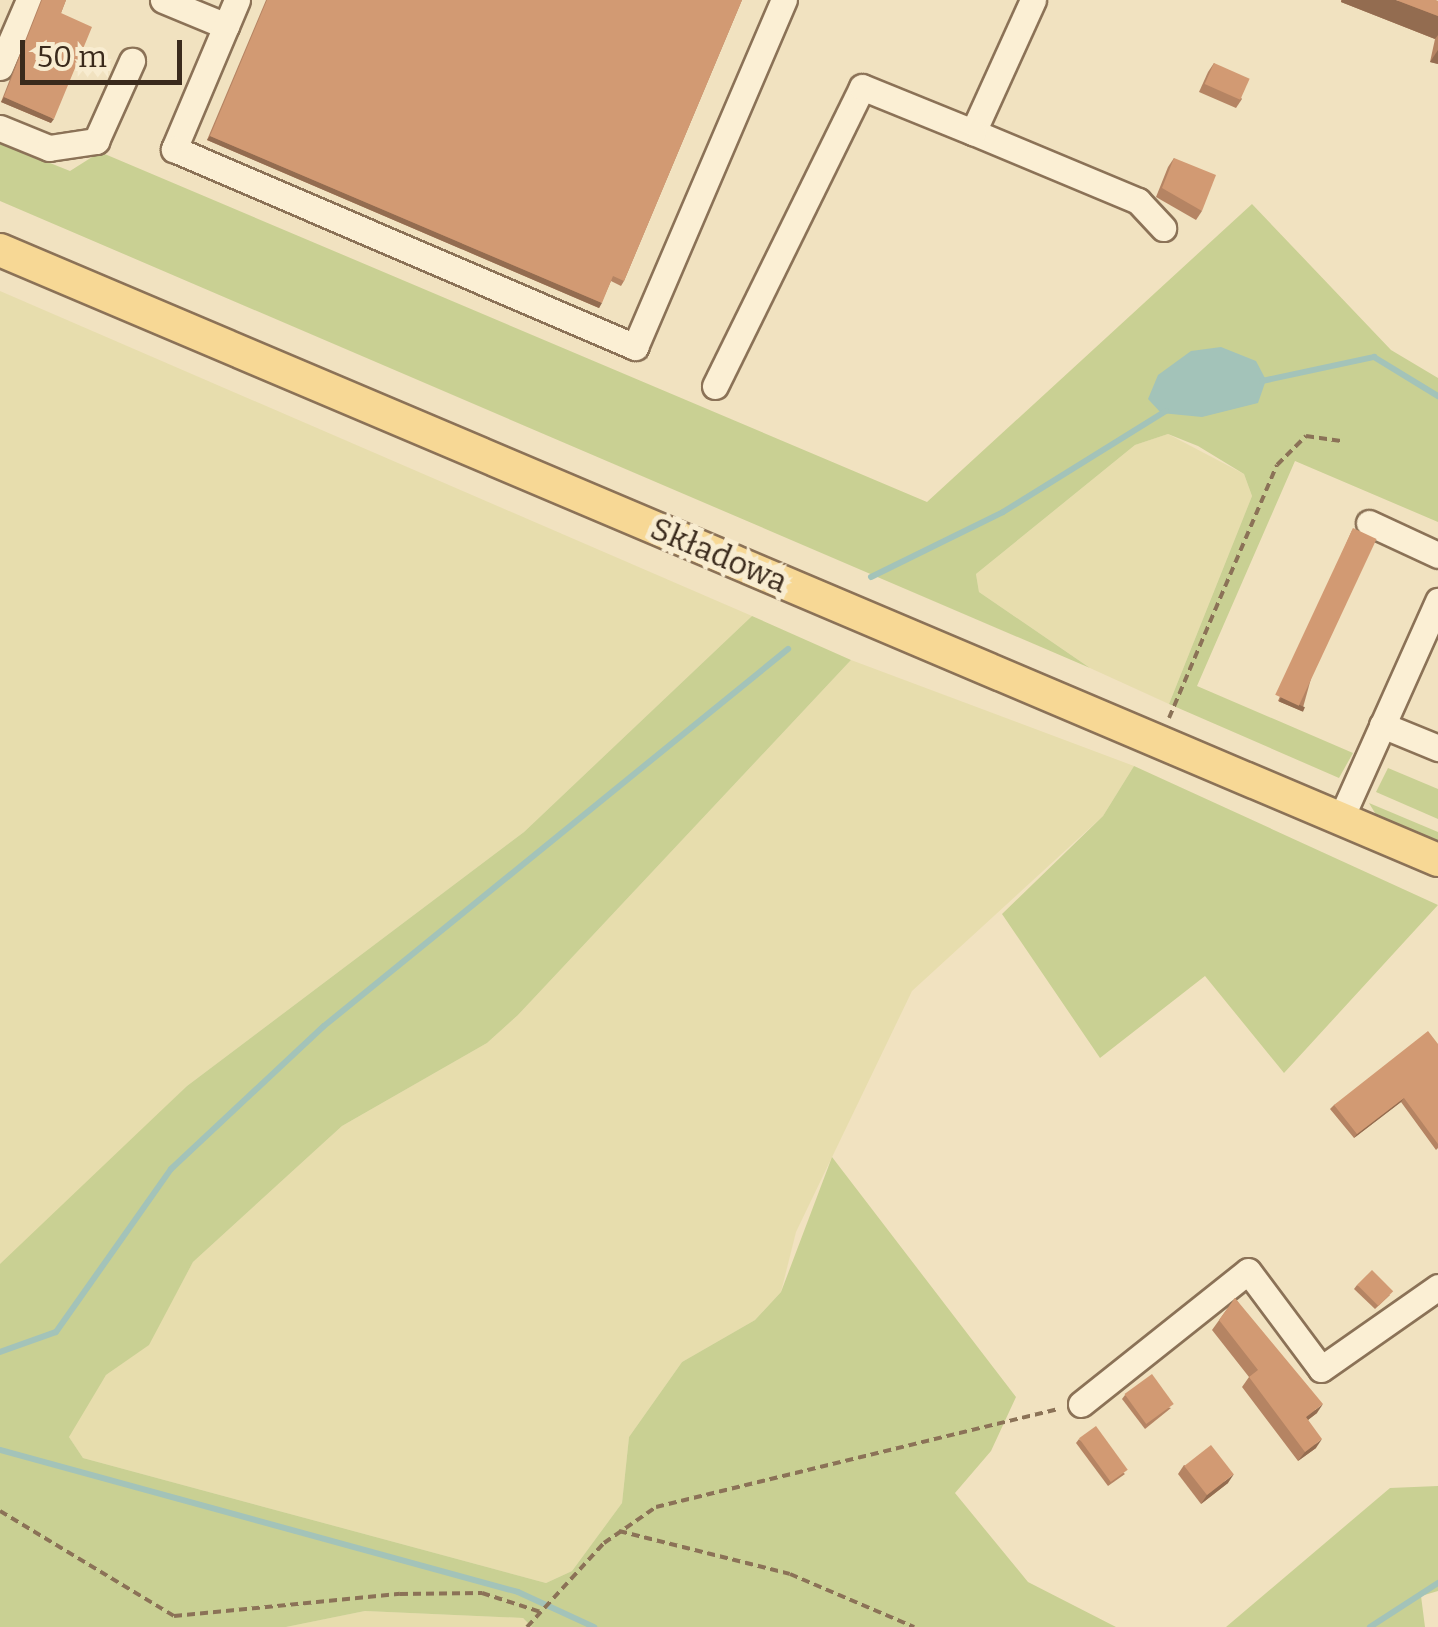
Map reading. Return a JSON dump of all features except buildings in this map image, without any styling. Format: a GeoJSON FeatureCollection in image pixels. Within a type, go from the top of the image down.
{"type":"FeatureCollection","features":[{"type":"Feature","properties":{"kind":"main road","name":"Składowa"},"geometry":{"type":"LineString","coordinates":[[0,250],[1438,860]]}},
{"type":"Feature","properties":{"kind":"lane"},"geometry":{"type":"LineString","coordinates":[[0,67],[29,0]]}},
{"type":"Feature","properties":{"kind":"lane"},"geometry":{"type":"LineString","coordinates":[[163,0],[226,26]]}},
{"type":"Feature","properties":{"kind":"lane"},"geometry":{"type":"LineString","coordinates":[[237,0],[174,150],[636,347],[784,0]]}},
{"type":"Feature","properties":{"kind":"lane"},"geometry":{"type":"LineString","coordinates":[[973,132],[1033,0]]}},
{"type":"Feature","properties":{"kind":"lane"},"geometry":{"type":"LineString","coordinates":[[0,128],[49,148],[96,141],[132,61]]}},
{"type":"Feature","properties":{"kind":"lane"},"geometry":{"type":"LineString","coordinates":[[715,386],[862,88],[1138,202],[1163,228]]}},
{"type":"Feature","properties":{"kind":"lane"},"geometry":{"type":"LineString","coordinates":[[1369,523],[1438,555]]}},
{"type":"Feature","properties":{"kind":"lane"},"geometry":{"type":"LineString","coordinates":[[1341,818],[1438,601]]}},
{"type":"Feature","properties":{"kind":"lane"},"geometry":{"type":"LineString","coordinates":[[1382,725],[1438,748]]}},
{"type":"Feature","properties":{"kind":"lane"},"geometry":{"type":"LineString","coordinates":[[1081,1404],[1248,1271],[1321,1369],[1438,1287]]}},
{"type":"Feature","properties":{"kind":"path"},"geometry":{"type":"LineString","coordinates":[[1158,741],[1277,465],[1306,436],[1343,441]]}},
{"type":"Feature","properties":{"kind":"path"},"geometry":{"type":"LineString","coordinates":[[527,1627],[619,1531],[656,1507],[1081,1404]]}},
{"type":"Feature","properties":{"kind":"path"},"geometry":{"type":"LineString","coordinates":[[0,1511],[174,1616],[416,1594],[482,1593],[541,1612]]}},
{"type":"Feature","properties":{"kind":"path"},"geometry":{"type":"LineString","coordinates":[[619,1531],[790,1574],[914,1627]]}},
{"type":"Feature","properties":{"kind":"shaded area"},"geometry":{"type":"Polygon","coordinates":[[[0,291],[752,616],[524,832],[187,1086],[9,1264],[0,1264],[0,291]]]}},
{"type":"Feature","properties":{"kind":"shaded area"},"geometry":{"type":"Polygon","coordinates":[[[1168,434],[1244,474],[1252,496],[1169,704],[1090,668],[979,592],[976,574],[1135,445],[1168,434]]]}},
{"type":"Feature","properties":{"kind":"shaded area"},"geometry":{"type":"Polygon","coordinates":[[[851,660],[1134,766],[1103,816],[912,991],[796,1232],[781,1292],[755,1320],[682,1362],[629,1437],[622,1503],[572,1571],[546,1583],[83,1458],[69,1437],[78,1413],[106,1375],[148,1345],[193,1262],[342,1126],[487,1043],[518,1015],[851,660]]]}},
{"type":"Feature","properties":{"kind":"shaded area"},"geometry":{"type":"Polygon","coordinates":[[[365,1611],[523,1618],[532,1627],[286,1627],[365,1611]]]}},
{"type":"Feature","properties":{"kind":"green space"},"geometry":{"type":"Polygon","coordinates":[[[0,143],[70,171],[100,152],[927,502],[1252,204],[1391,350],[1438,378],[1438,522],[1295,461],[1197,686],[1353,753],[1339,778],[1169,704],[1252,496],[1244,474],[1198,446],[1168,434],[1135,445],[976,574],[979,592],[1090,668],[0,201],[0,143]]]}},
{"type":"Feature","properties":{"kind":"green space"},"geometry":{"type":"Polygon","coordinates":[[[752,616],[851,660],[518,1015],[487,1043],[342,1126],[193,1262],[149,1345],[106,1375],[69,1437],[83,1458],[546,1583],[572,1571],[622,1503],[629,1437],[682,1362],[755,1320],[781,1292],[832,1157],[1016,1397],[991,1451],[955,1493],[1028,1582],[1116,1627],[532,1627],[523,1618],[365,1611],[286,1627],[0,1627],[0,1264],[187,1086],[524,832],[752,616]]]}},
{"type":"Feature","properties":{"kind":"green space"},"geometry":{"type":"Polygon","coordinates":[[[1134,766],[1438,905],[1284,1073],[1205,976],[1100,1058],[1002,914],[1103,816],[1134,766]]]}},
{"type":"Feature","properties":{"kind":"green space"},"geometry":{"type":"Polygon","coordinates":[[[1388,768],[1438,789],[1438,819],[1376,792],[1388,768]]]}},
{"type":"Feature","properties":{"kind":"green space"},"geometry":{"type":"Polygon","coordinates":[[[1369,803],[1438,832],[1438,847],[1381,823],[1369,803]]]}},
{"type":"Feature","properties":{"kind":"green space"},"geometry":{"type":"Polygon","coordinates":[[[1438,1486],[1438,1591],[1421,1596],[1425,1627],[1226,1627],[1390,1488],[1438,1486]]]}},
{"type":"Feature","properties":{"kind":"water"},"geometry":{"type":"Polygon","coordinates":[[[1221,347],[1256,361],[1266,380],[1258,403],[1202,417],[1161,413],[1148,399],[1158,375],[1191,351],[1221,347]]]}},
{"type":"Feature","properties":{"kind":"waterway"},"geometry":{"type":"LineString","coordinates":[[1262,381],[1374,357],[1438,396]]}},
{"type":"Feature","properties":{"kind":"waterway"},"geometry":{"type":"LineString","coordinates":[[871,577],[1003,512],[1166,411]]}},
{"type":"Feature","properties":{"kind":"waterway"},"geometry":{"type":"LineString","coordinates":[[0,1352],[56,1332],[171,1169],[324,1026],[788,649]]}},
{"type":"Feature","properties":{"kind":"waterway"},"geometry":{"type":"LineString","coordinates":[[0,1450],[518,1592],[594,1627]]}},
{"type":"Feature","properties":{"kind":"waterway"},"geometry":{"type":"LineString","coordinates":[[1370,1627],[1438,1583]]}}]}
